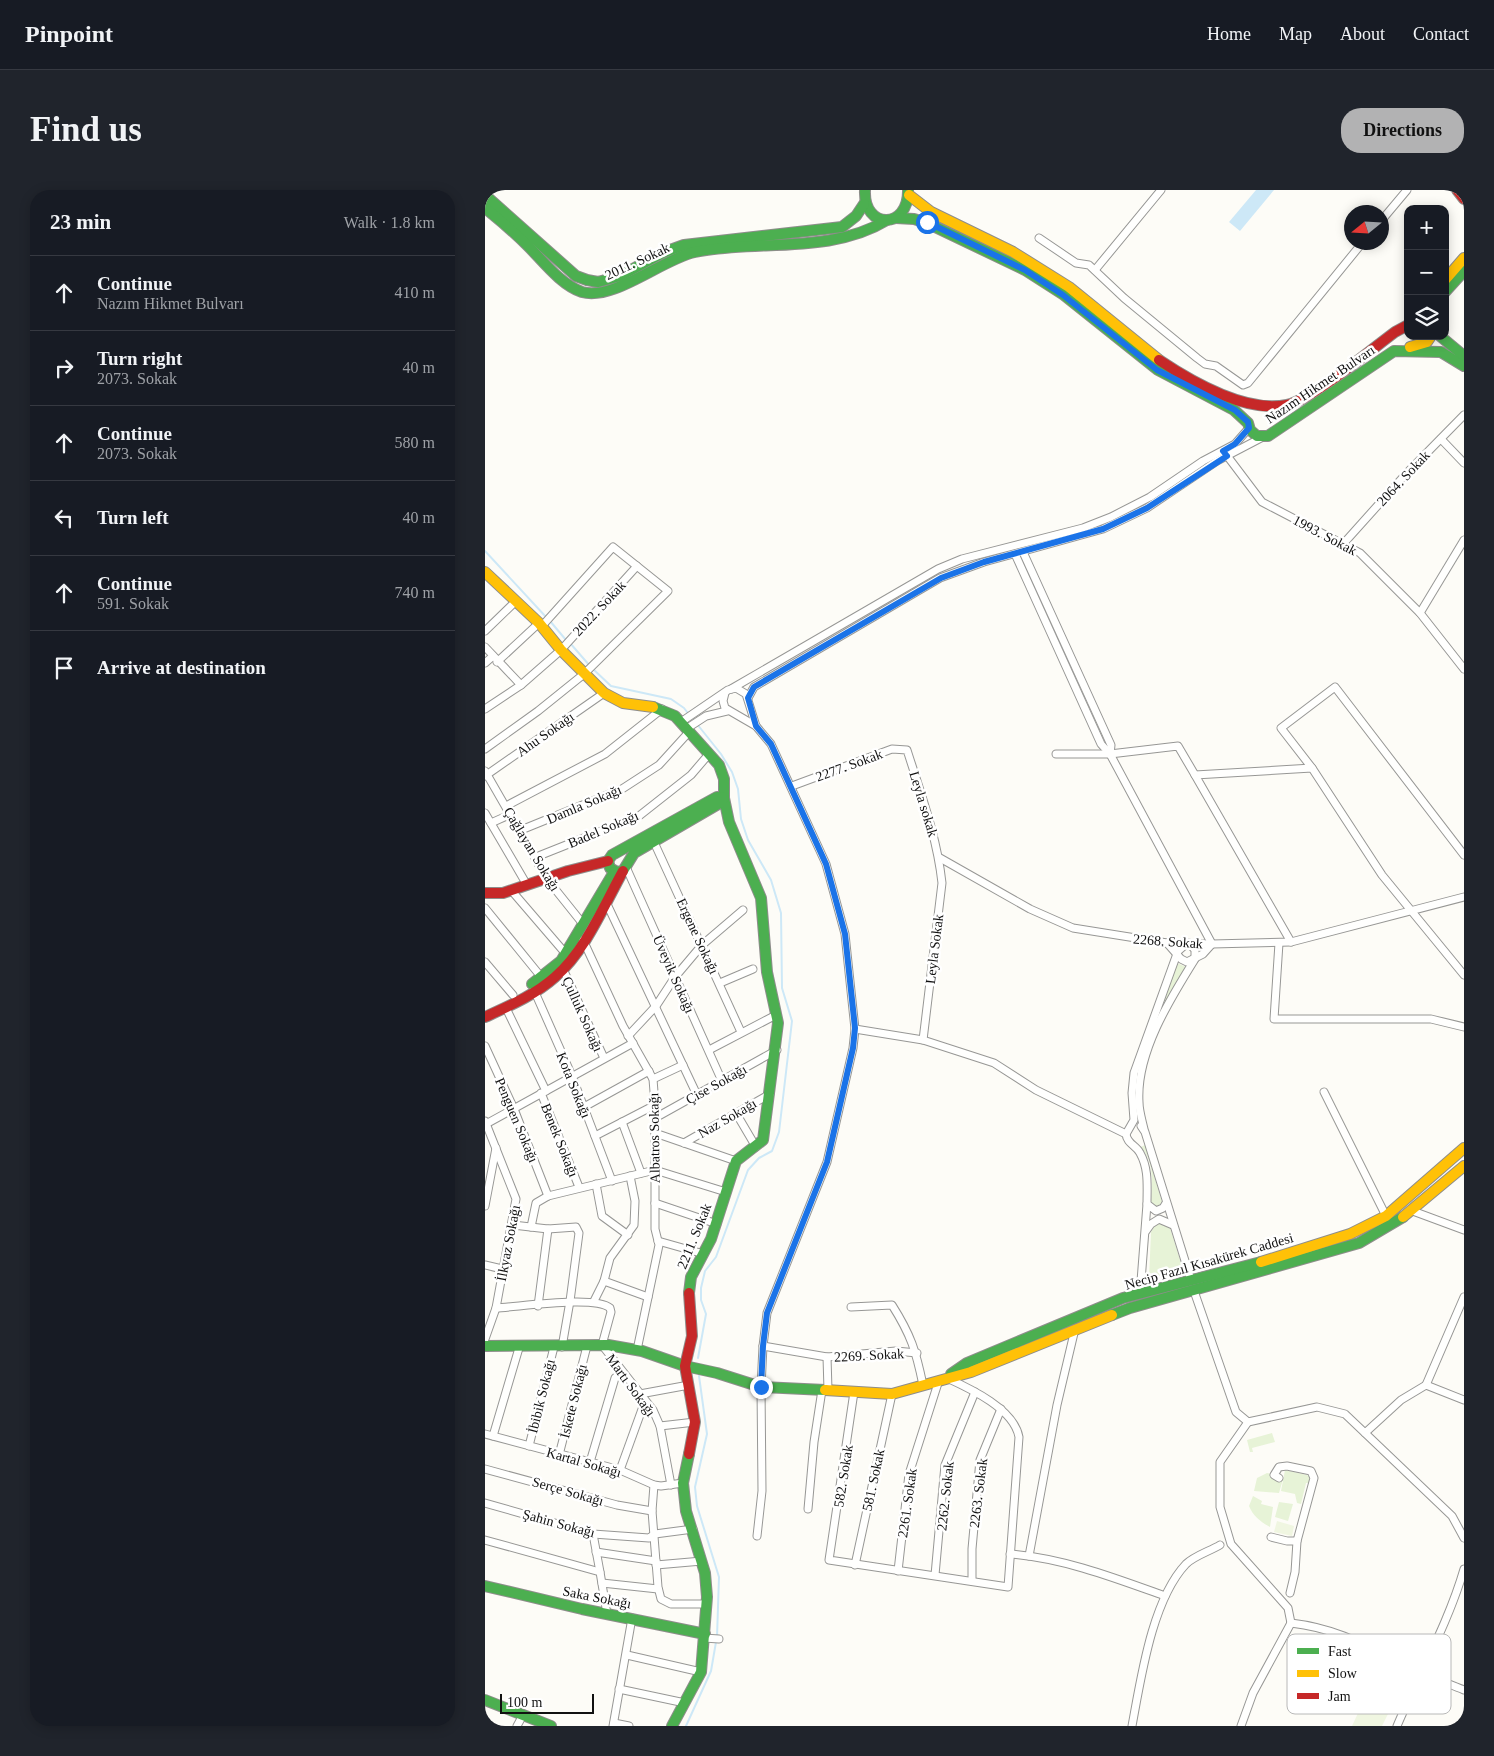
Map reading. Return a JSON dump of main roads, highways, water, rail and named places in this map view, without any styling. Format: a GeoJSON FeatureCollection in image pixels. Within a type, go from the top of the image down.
{"type":"FeatureCollection","features":[{"type":"Feature","properties":{"kind":"water"},"geometry":{"type":"Polygon","coordinates":[[[1256,190],[1274,190],[1240,231],[1229,222],[1256,190]]]}},
{"type":"Feature","properties":{"kind":"waterway"},"geometry":{"type":"LineString","coordinates":[[485,551],[546,617]]}},
{"type":"Feature","properties":{"kind":"waterway"},"geometry":{"type":"LineString","coordinates":[[550,621],[566,640]]}},
{"type":"Feature","properties":{"kind":"waterway"},"geometry":{"type":"LineString","coordinates":[[570,643],[590,666]]}},
{"type":"Feature","properties":{"kind":"waterway"},"geometry":{"type":"LineString","coordinates":[[593,669],[611,686],[671,699],[684,708],[694,721]]}},
{"type":"Feature","properties":{"kind":"waterway"},"geometry":{"type":"LineString","coordinates":[[697,724],[721,754],[732,772],[738,789],[741,819],[748,840],[771,880],[781,913],[782,988],[792,1021],[779,1132],[772,1151],[759,1158],[748,1170],[716,1257],[705,1271],[701,1288],[701,1300],[706,1314],[698,1358]]}},
{"type":"Feature","properties":{"kind":"waterway"},"geometry":{"type":"LineString","coordinates":[[699,1376],[707,1434],[695,1487],[697,1506],[719,1577],[717,1637]]}},
{"type":"Feature","properties":{"kind":"waterway"},"geometry":{"type":"LineString","coordinates":[[686,1726],[711,1671],[716,1642]]}}]}
